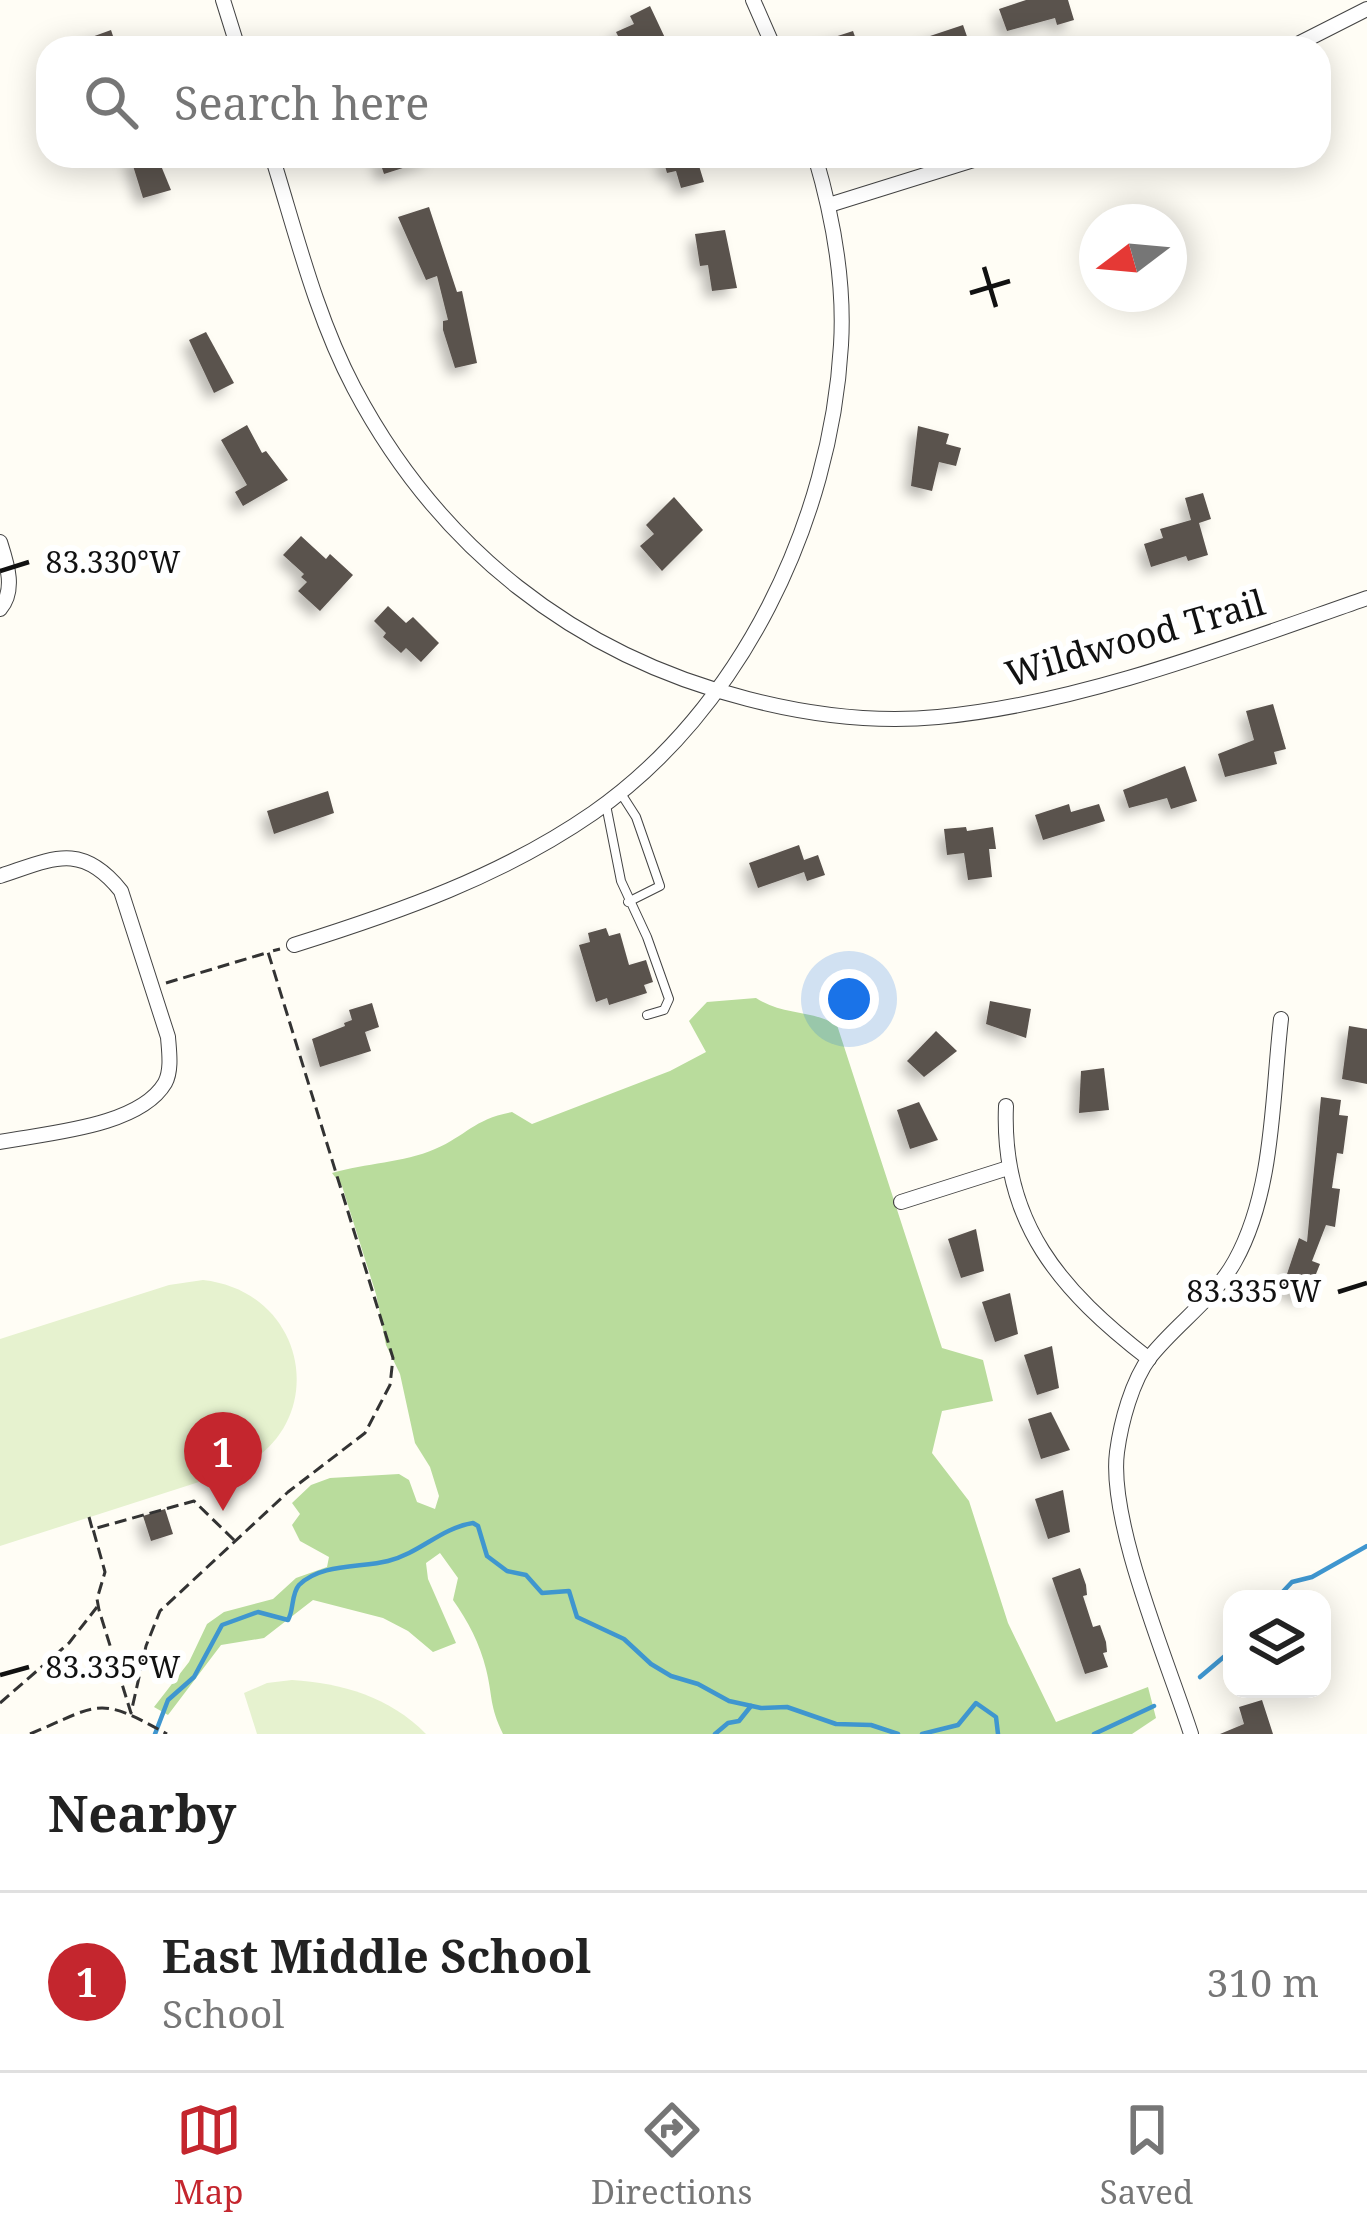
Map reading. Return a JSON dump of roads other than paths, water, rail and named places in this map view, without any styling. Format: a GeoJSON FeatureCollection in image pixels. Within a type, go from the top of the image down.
{"type":"FeatureCollection","features":[{"type":"Feature","properties":{"kind":"street"},"geometry":{"type":"LineString","coordinates":[[223,0],[234,36]]}},
{"type":"Feature","properties":{"kind":"street"},"geometry":{"type":"LineString","coordinates":[[753,0],[769,36]]}},
{"type":"Feature","properties":{"kind":"street"},"geometry":{"type":"LineString","coordinates":[[1313,36],[1367,8]]}},
{"type":"Feature","properties":{"kind":"street","name":"Wildwood Trail"},"geometry":{"type":"LineString","coordinates":[[276,168],[317,299],[351,382],[424,496],[499,575],[554,615],[647,666],[716,691],[784,708],[856,718],[972,713],[1062,696],[1367,598]]}},
{"type":"Feature","properties":{"kind":"street"},"geometry":{"type":"LineString","coordinates":[[294,945],[465,885],[533,850],[620,792],[716,691],[788,563],[820,474],[836,397],[842,344],[839,271],[818,168]]}},
{"type":"Feature","properties":{"kind":"street"},"geometry":{"type":"LineString","coordinates":[[829,205],[948,168]]}},
{"type":"Feature","properties":{"kind":"street"},"geometry":{"type":"LineString","coordinates":[[0,542],[9,583],[8,599],[0,609]]}},
{"type":"Feature","properties":{"kind":"street"},"geometry":{"type":"LineString","coordinates":[[0,876],[67,857],[88,860],[106,873],[121,891],[168,1037],[169,1057],[168,1074],[144,1105],[122,1116],[0,1142]]}},
{"type":"Feature","properties":{"kind":"street"},"geometry":{"type":"LineString","coordinates":[[1191,1734],[1121,1518],[1117,1451],[1135,1384],[1149,1359],[1217,1286],[1235,1260],[1251,1222],[1263,1173],[1281,1019]]}},
{"type":"Feature","properties":{"kind":"street"},"geometry":{"type":"LineString","coordinates":[[1006,1106],[1008,1168],[1024,1218],[1049,1266],[1098,1320],[1149,1359]]}},
{"type":"Feature","properties":{"kind":"street"},"geometry":{"type":"LineString","coordinates":[[901,1202],[1008,1168]]}},
{"type":"Feature","properties":{"kind":"lane"},"geometry":{"type":"LineString","coordinates":[[620,792],[636,817],[660,886],[628,902]]}},
{"type":"Feature","properties":{"kind":"lane"},"geometry":{"type":"LineString","coordinates":[[606,803],[628,902],[647,937],[669,999],[664,1010],[647,1015]]}},
{"type":"Feature","properties":{"kind":"waterway"},"geometry":{"type":"LineString","coordinates":[[155,1734],[168,1700],[194,1677],[222,1625],[258,1612],[288,1620],[296,1589],[308,1578],[400,1557],[473,1523],[487,1556],[507,1571],[526,1575],[542,1593],[569,1591],[577,1617],[624,1639],[671,1676],[729,1701],[761,1708],[787,1707],[836,1724],[871,1725],[898,1734]]}},
{"type":"Feature","properties":{"kind":"waterway"},"geometry":{"type":"LineString","coordinates":[[1284,1590],[1367,1546]]}},
{"type":"Feature","properties":{"kind":"waterway"},"geometry":{"type":"LineString","coordinates":[[1200,1677],[1223,1658]]}},
{"type":"Feature","properties":{"kind":"waterway"},"geometry":{"type":"LineString","coordinates":[[922,1734],[958,1725],[976,1703],[996,1717],[998,1734]]}},
{"type":"Feature","properties":{"kind":"waterway"},"geometry":{"type":"LineString","coordinates":[[715,1734],[739,1721],[751,1706]]}},
{"type":"Feature","properties":{"kind":"waterway"},"geometry":{"type":"LineString","coordinates":[[1094,1734],[1154,1706]]}},
{"type":"Feature","properties":{"kind":"place","name":"East Middle School"},"geometry":{"type":"Point","coordinates":[223,1511]}}]}
